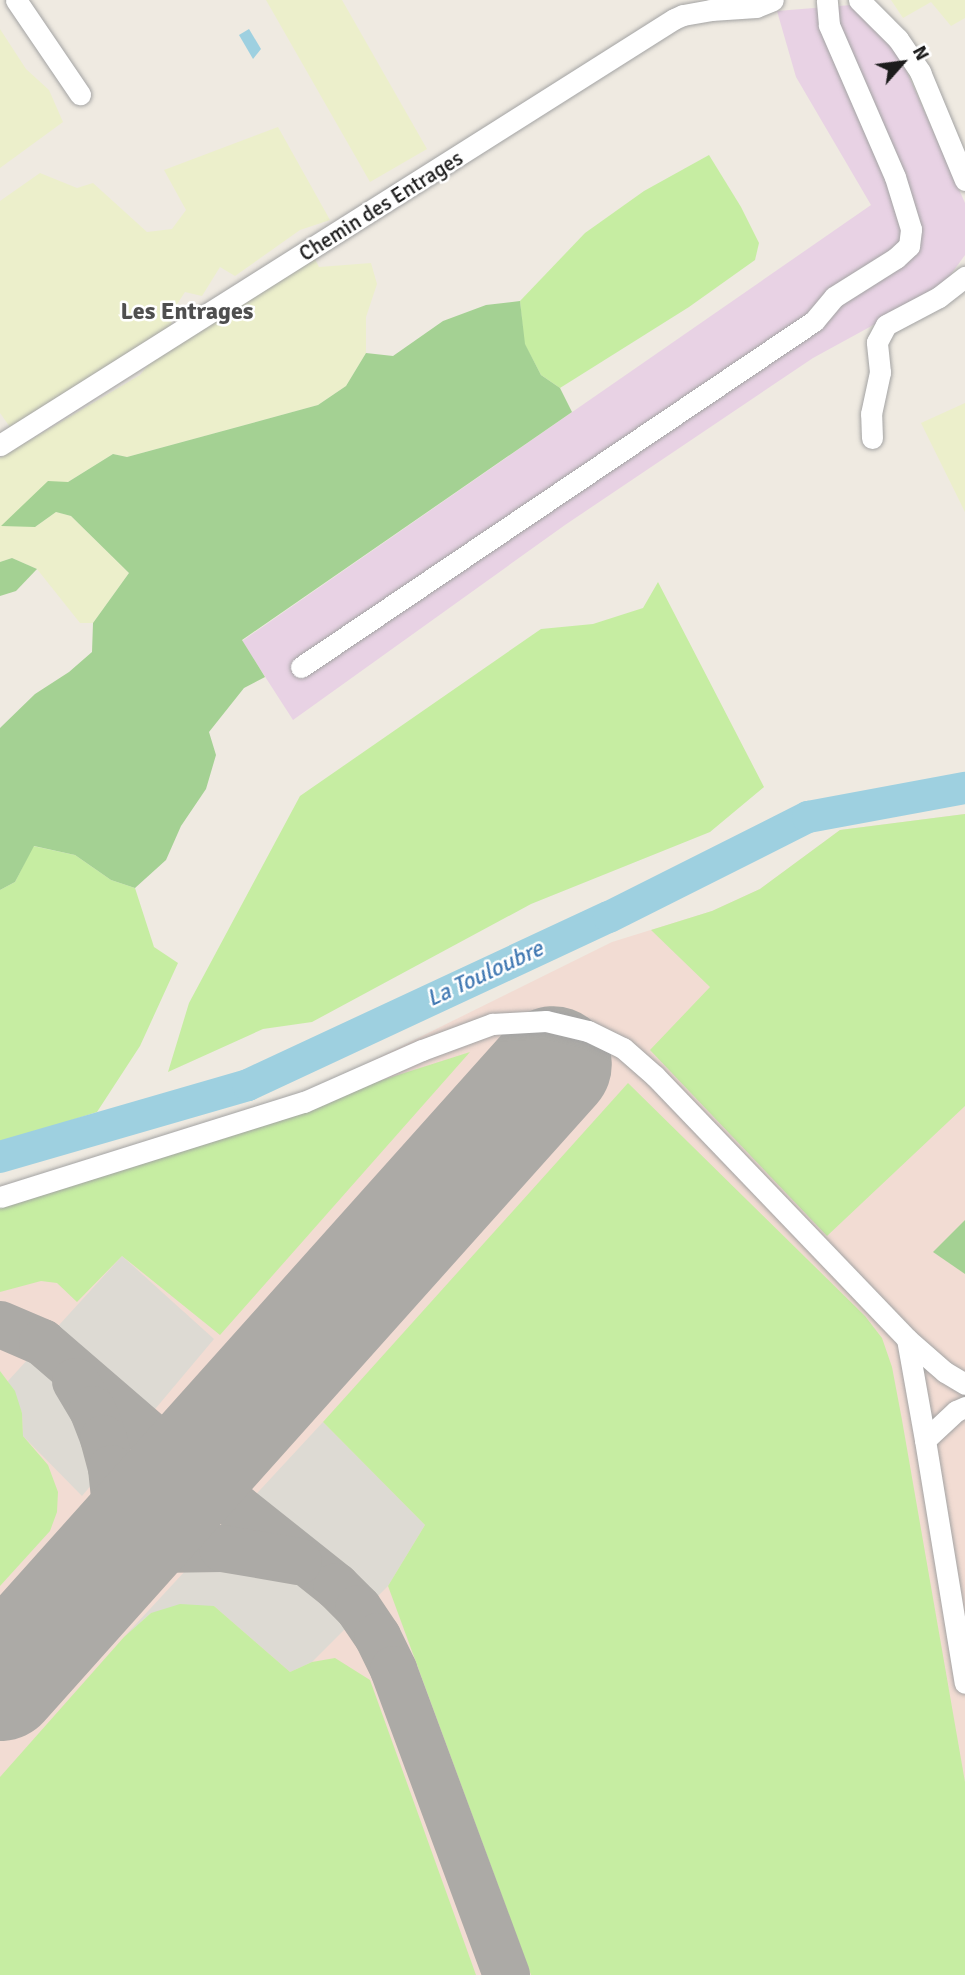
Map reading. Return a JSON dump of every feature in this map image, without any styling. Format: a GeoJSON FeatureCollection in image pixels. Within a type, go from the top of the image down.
{"type":"FeatureCollection","features":[{"type":"Feature","properties":{"kind":"street"},"geometry":{"type":"LineString","coordinates":[[16,0],[80,94]]}},
{"type":"Feature","properties":{"kind":"street","name":"Chemin des Entrages"},"geometry":{"type":"LineString","coordinates":[[0,445],[674,19],[711,10],[756,7],[773,0]]}},
{"type":"Feature","properties":{"kind":"street"},"geometry":{"type":"LineString","coordinates":[[301,667],[814,321],[834,297],[896,258],[909,246],[911,229],[895,177],[829,25],[827,0]]}},
{"type":"Feature","properties":{"kind":"street"},"geometry":{"type":"LineString","coordinates":[[859,0],[898,39],[920,72],[965,180]]}},
{"type":"Feature","properties":{"kind":"street"},"geometry":{"type":"LineString","coordinates":[[872,438],[871,414],[880,372],[877,342],[886,325],[939,297],[965,277]]}},
{"type":"Feature","properties":{"kind":"street"},"geometry":{"type":"LineString","coordinates":[[0,1197],[304,1102],[422,1050],[492,1024],[546,1021],[588,1031],[623,1048],[647,1069],[907,1339],[945,1372],[965,1384]]}},
{"type":"Feature","properties":{"kind":"street"},"geometry":{"type":"LineString","coordinates":[[907,1339],[965,1683]]}},
{"type":"Feature","properties":{"kind":"street"},"geometry":{"type":"LineString","coordinates":[[925,1440],[956,1410],[965,1407]]}},
{"type":"Feature","properties":{"kind":"shaded area"},"geometry":{"type":"Polygon","coordinates":[[[851,5],[899,54],[965,203],[965,255],[941,288],[813,358],[565,525],[293,720],[242,641],[871,205],[796,77],[777,11],[851,5]]]}},
{"type":"Feature","properties":{"kind":"shaded area"},"geometry":{"type":"Polygon","coordinates":[[[965,814],[965,1975],[0,1975],[0,1186],[99,1160],[321,1086],[612,942],[712,911],[760,889],[840,830],[965,814]]]}},
{"type":"Feature","properties":{"kind":"shaded area"},"geometry":{"type":"Polygon","coordinates":[[[122,1256],[214,1339],[82,1496],[23,1436],[22,1413],[8,1381],[122,1256]]]}},
{"type":"Feature","properties":{"kind":"shaded area"},"geometry":{"type":"Polygon","coordinates":[[[323,1422],[425,1525],[388,1586],[312,1662],[290,1672],[214,1606],[151,1613],[124,1637],[323,1422]]]}},
{"type":"Feature","properties":{"kind":"green space"},"geometry":{"type":"Polygon","coordinates":[[[266,0],[342,0],[427,149],[370,182],[266,0]]]}},
{"type":"Feature","properties":{"kind":"green space"},"geometry":{"type":"Polygon","coordinates":[[[891,0],[965,0],[965,18],[951,26],[931,2],[903,18],[891,0]]]}},
{"type":"Feature","properties":{"kind":"green space"},"geometry":{"type":"Polygon","coordinates":[[[0,29],[26,69],[49,90],[63,122],[0,168],[0,29]]]}},
{"type":"Feature","properties":{"kind":"green space"},"geometry":{"type":"Polygon","coordinates":[[[278,127],[330,220],[300,230],[235,276],[220,267],[202,296],[185,292],[172,312],[171,331],[12,430],[0,413],[0,201],[40,173],[77,188],[93,183],[147,232],[172,229],[186,210],[164,170],[278,127]]]}},
{"type":"Feature","properties":{"kind":"green space"},"geometry":{"type":"Polygon","coordinates":[[[709,155],[741,207],[759,243],[755,260],[689,307],[560,388],[541,375],[524,343],[520,301],[585,233],[644,191],[709,155]]]}},
{"type":"Feature","properties":{"kind":"green space"},"geometry":{"type":"Polygon","coordinates":[[[313,255],[319,267],[371,263],[377,284],[366,317],[366,353],[346,386],[318,405],[127,457],[113,454],[68,482],[35,527],[56,512],[71,516],[129,573],[93,623],[80,623],[37,569],[12,558],[0,562],[0,458],[140,375],[153,359],[313,255]]]}},
{"type":"Feature","properties":{"kind":"green space"},"geometry":{"type":"Polygon","coordinates":[[[520,301],[525,344],[541,375],[560,388],[572,412],[242,640],[265,677],[244,688],[209,732],[216,755],[206,789],[181,826],[166,860],[135,888],[111,880],[75,855],[34,846],[15,882],[0,890],[0,728],[35,694],[69,672],[92,652],[93,623],[129,573],[71,516],[56,512],[35,527],[1,526],[48,481],[68,482],[113,454],[127,457],[318,405],[346,386],[366,353],[393,356],[443,321],[486,305],[520,301]]]}},
{"type":"Feature","properties":{"kind":"green space"},"geometry":{"type":"Polygon","coordinates":[[[965,403],[965,512],[921,423],[965,403]]]}},
{"type":"Feature","properties":{"kind":"green space"},"geometry":{"type":"Polygon","coordinates":[[[12,558],[37,569],[16,591],[0,596],[0,562],[12,558]]]}},
{"type":"Feature","properties":{"kind":"green space"},"geometry":{"type":"Polygon","coordinates":[[[658,582],[764,787],[710,832],[531,904],[312,1022],[263,1029],[168,1072],[189,1003],[300,796],[541,629],[593,624],[643,608],[658,582]]]}},
{"type":"Feature","properties":{"kind":"green space"},"geometry":{"type":"Polygon","coordinates":[[[965,814],[965,1106],[827,1236],[650,1050],[710,987],[651,930],[712,911],[760,889],[840,830],[965,814]]]}},
{"type":"Feature","properties":{"kind":"green space"},"geometry":{"type":"Polygon","coordinates":[[[33,846],[75,855],[111,880],[135,888],[154,947],[178,963],[140,1046],[97,1112],[0,1143],[0,890],[15,882],[33,846]]]}},
{"type":"Feature","properties":{"kind":"green space"},"geometry":{"type":"Polygon","coordinates":[[[470,1052],[220,1335],[122,1256],[77,1302],[57,1283],[41,1281],[0,1292],[0,1202],[470,1052]]]}},
{"type":"Feature","properties":{"kind":"green space"},"geometry":{"type":"Polygon","coordinates":[[[628,1083],[865,1316],[882,1338],[892,1367],[902,1420],[965,1782],[965,1975],[531,1975],[388,1586],[425,1525],[323,1422],[628,1083]]]}},
{"type":"Feature","properties":{"kind":"green space"},"geometry":{"type":"Polygon","coordinates":[[[965,1220],[965,1274],[933,1252],[965,1220]]]}},
{"type":"Feature","properties":{"kind":"green space"},"geometry":{"type":"Polygon","coordinates":[[[0,1371],[15,1391],[22,1413],[23,1436],[48,1465],[58,1492],[57,1512],[50,1531],[0,1586],[0,1371]]]}},
{"type":"Feature","properties":{"kind":"green space"},"geometry":{"type":"Polygon","coordinates":[[[180,1604],[214,1606],[290,1672],[312,1662],[335,1658],[370,1680],[476,1975],[0,1975],[0,1777],[124,1637],[151,1613],[180,1604]]]}},
{"type":"Feature","properties":{"kind":"water"},"geometry":{"type":"Polygon","coordinates":[[[249,29],[261,49],[253,59],[239,35],[249,29]]]}},
{"type":"Feature","properties":{"kind":"waterway","name":"La Touloubre"},"geometry":{"type":"LineString","coordinates":[[0,1157],[248,1085],[609,917],[808,817],[965,788]]}},
{"type":"Feature","properties":{"kind":"taxiway"},"geometry":{"type":"LineString","coordinates":[[0,1324],[42,1342],[189,1469],[336,1586],[358,1608],[377,1636],[393,1669],[506,1975]]}},
{"type":"Feature","properties":{"kind":"taxiway"},"geometry":{"type":"LineString","coordinates":[[75,1381],[92,1409],[103,1438],[111,1468],[114,1498],[112,1532],[93,1577]]}},
{"type":"Feature","properties":{"kind":"taxiway"},"geometry":{"type":"LineString","coordinates":[[93,1577],[126,1556],[155,1549],[222,1548],[298,1561]]}},
{"type":"Feature","properties":{"kind":"runway"},"geometry":{"type":"LineString","coordinates":[[0,1682],[553,1064]]}},
{"type":"Feature","properties":{"kind":"district","name":"Les Entrages"},"geometry":{"type":"Point","coordinates":[187,312]}}]}
